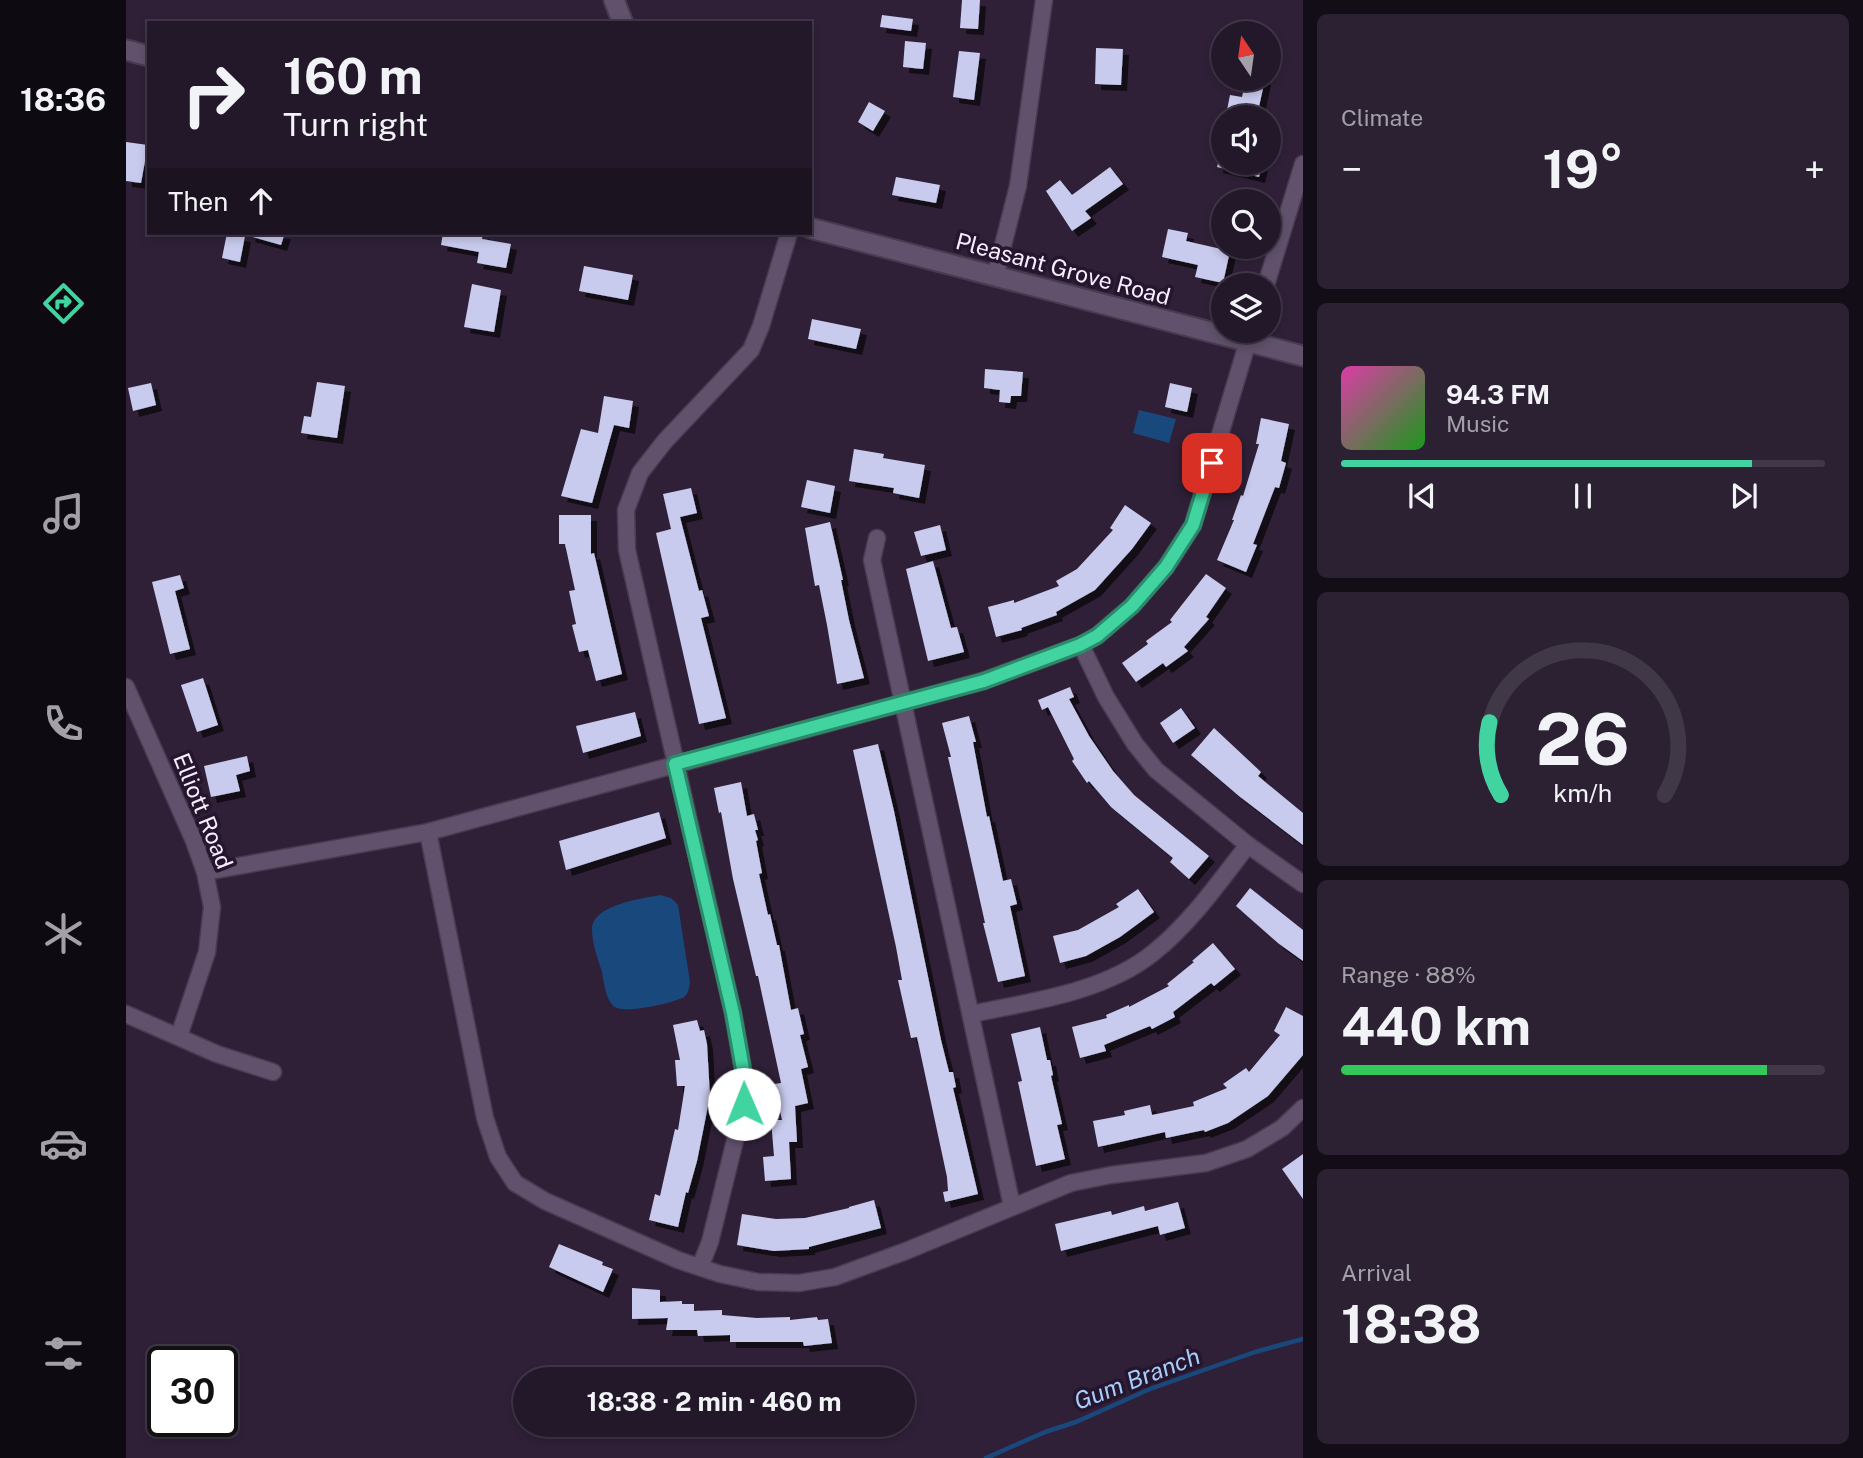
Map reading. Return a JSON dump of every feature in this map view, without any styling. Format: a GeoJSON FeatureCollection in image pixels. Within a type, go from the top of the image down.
{"type":"FeatureCollection","features":[{"type":"Feature","properties":{"kind":"street"},"geometry":{"type":"LineString","coordinates":[[614,0],[622,21]]}},
{"type":"Feature","properties":{"kind":"street"},"geometry":{"type":"LineString","coordinates":[[995,276],[1018,186],[1044,0]]}},
{"type":"Feature","properties":{"kind":"street"},"geometry":{"type":"LineString","coordinates":[[126,50],[147,55]]}},
{"type":"Feature","properties":{"kind":"street"},"geometry":{"type":"LineString","coordinates":[[1269,273],[1303,164]]}},
{"type":"Feature","properties":{"kind":"street","name":"Pleasant Grove Road"},"geometry":{"type":"LineString","coordinates":[[812,229],[995,276],[1211,327]]}},
{"type":"Feature","properties":{"kind":"street"},"geometry":{"type":"LineString","coordinates":[[700,1267],[710,1242],[744,1104],[743,1069],[733,1013],[628,550],[626,510],[640,473],[665,441],[751,350],[788,235]]}},
{"type":"Feature","properties":{"kind":"street"},"geometry":{"type":"LineString","coordinates":[[205,872],[428,832],[984,681],[1080,645],[1097,636],[1132,606],[1166,567],[1193,525],[1247,343]]}},
{"type":"Feature","properties":{"kind":"street","name":"Pleasant Grove Road"},"geometry":{"type":"LineString","coordinates":[[1268,343],[1303,356]]}},
{"type":"Feature","properties":{"kind":"street"},"geometry":{"type":"LineString","coordinates":[[877,538],[872,560],[1012,1206]]}},
{"type":"Feature","properties":{"kind":"street"},"geometry":{"type":"LineString","coordinates":[[1080,645],[1106,697],[1135,744],[1156,770],[1248,845],[1303,884]]}},
{"type":"Feature","properties":{"kind":"street","name":"Elliott Road"},"geometry":{"type":"LineString","coordinates":[[126,687],[194,841],[205,872],[212,907],[207,952],[179,1036]]}},
{"type":"Feature","properties":{"kind":"street"},"geometry":{"type":"LineString","coordinates":[[428,832],[485,1118],[498,1157],[515,1183],[545,1201],[720,1274],[758,1282],[799,1283],[835,1277],[906,1251],[1071,1183],[1206,1163],[1247,1149],[1282,1128],[1303,1108]]}},
{"type":"Feature","properties":{"kind":"street"},"geometry":{"type":"LineString","coordinates":[[971,1014],[1086,988],[1115,976],[1150,955],[1176,933],[1248,845]]}},
{"type":"Feature","properties":{"kind":"street"},"geometry":{"type":"LineString","coordinates":[[126,1014],[217,1054],[274,1072]]}},
{"type":"Feature","properties":{"kind":"water"},"geometry":{"type":"Polygon","coordinates":[[[1139,410],[1176,419],[1169,443],[1133,433],[1139,410]]]}},
{"type":"Feature","properties":{"kind":"water"},"geometry":{"type":"Polygon","coordinates":[[[660,895],[671,898],[678,905],[690,982],[688,992],[684,997],[660,1005],[620,1009],[612,1004],[607,996],[594,946],[594,921],[608,909],[618,905],[660,895]]]}},
{"type":"Feature","properties":{"kind":"building"},"geometry":{"type":"Polygon","coordinates":[[[962,0],[980,0],[978,29],[960,28],[962,0]]]}},
{"type":"Feature","properties":{"kind":"building"},"geometry":{"type":"Polygon","coordinates":[[[882,15],[913,19],[911,31],[880,27],[882,15]]]}},
{"type":"Feature","properties":{"kind":"building"},"geometry":{"type":"Polygon","coordinates":[[[905,41],[926,43],[923,69],[903,67],[905,41]]]}},
{"type":"Feature","properties":{"kind":"building"},"geometry":{"type":"Polygon","coordinates":[[[1096,48],[1123,49],[1121,85],[1095,84],[1096,48]]]}},
{"type":"Feature","properties":{"kind":"building"},"geometry":{"type":"Polygon","coordinates":[[[959,51],[980,53],[974,100],[953,97],[959,51]]]}},
{"type":"Feature","properties":{"kind":"building"},"geometry":{"type":"Polygon","coordinates":[[[1243,91],[1262,91],[1259,105],[1228,105],[1230,95],[1242,97],[1243,91]]]}},
{"type":"Feature","properties":{"kind":"building"},"geometry":{"type":"Polygon","coordinates":[[[869,102],[885,111],[873,131],[858,122],[869,102]]]}},
{"type":"Feature","properties":{"kind":"building"},"geometry":{"type":"Polygon","coordinates":[[[126,142],[147,145],[141,183],[126,181],[126,142]]]}},
{"type":"Feature","properties":{"kind":"building"},"geometry":{"type":"Polygon","coordinates":[[[1110,167],[1123,184],[1085,211],[1091,218],[1072,231],[1046,191],[1060,180],[1072,195],[1110,167]]]}},
{"type":"Feature","properties":{"kind":"building"},"geometry":{"type":"Polygon","coordinates":[[[896,177],[940,185],[936,203],[892,195],[896,177]]]}},
{"type":"Feature","properties":{"kind":"building"},"geometry":{"type":"Polygon","coordinates":[[[1168,229],[1188,233],[1186,241],[1211,247],[1211,259],[1228,259],[1225,273],[1211,273],[1211,280],[1195,277],[1198,265],[1162,257],[1168,229]]]}},
{"type":"Feature","properties":{"kind":"building"},"geometry":{"type":"Polygon","coordinates":[[[227,235],[245,236],[240,262],[222,258],[227,235]]]}},
{"type":"Feature","properties":{"kind":"building"},"geometry":{"type":"Polygon","coordinates":[[[249,235],[284,235],[281,245],[249,235]]]}},
{"type":"Feature","properties":{"kind":"building"},"geometry":{"type":"Polygon","coordinates":[[[443,235],[483,235],[482,239],[511,244],[506,268],[477,263],[479,252],[441,245],[443,235]]]}},
{"type":"Feature","properties":{"kind":"building"},"geometry":{"type":"Polygon","coordinates":[[[584,266],[633,275],[628,300],[579,291],[584,266]]]}},
{"type":"Feature","properties":{"kind":"building"},"geometry":{"type":"Polygon","coordinates":[[[472,284],[501,290],[494,332],[464,327],[472,284]]]}},
{"type":"Feature","properties":{"kind":"building"},"geometry":{"type":"Polygon","coordinates":[[[812,319],[861,329],[856,349],[808,339],[812,319]]]}},
{"type":"Feature","properties":{"kind":"building"},"geometry":{"type":"Polygon","coordinates":[[[985,369],[1023,372],[1021,396],[1011,396],[1010,403],[999,402],[1000,390],[984,388],[985,369]]]}},
{"type":"Feature","properties":{"kind":"building"},"geometry":{"type":"Polygon","coordinates":[[[317,382],[345,386],[337,438],[301,433],[304,416],[311,417],[317,382]]]}},
{"type":"Feature","properties":{"kind":"building"},"geometry":{"type":"Polygon","coordinates":[[[151,383],[156,405],[133,411],[128,388],[151,383]]]}},
{"type":"Feature","properties":{"kind":"building"},"geometry":{"type":"Polygon","coordinates":[[[1170,383],[1192,388],[1187,412],[1165,407],[1170,383]]]}},
{"type":"Feature","properties":{"kind":"building"},"geometry":{"type":"Polygon","coordinates":[[[604,396],[633,401],[629,428],[614,425],[592,503],[561,496],[581,429],[598,433],[604,396]]]}},
{"type":"Feature","properties":{"kind":"building"},"geometry":{"type":"Polygon","coordinates":[[[1261,418],[1289,424],[1281,461],[1286,463],[1279,488],[1275,487],[1253,544],[1257,545],[1246,572],[1217,560],[1241,495],[1243,496],[1259,444],[1256,444],[1261,418]]]}},
{"type":"Feature","properties":{"kind":"building"},"geometry":{"type":"Polygon","coordinates":[[[854,449],[884,454],[883,458],[925,465],[919,498],[893,493],[894,488],[849,481],[854,449]]]}},
{"type":"Feature","properties":{"kind":"building"},"geometry":{"type":"Polygon","coordinates":[[[807,480],[835,486],[830,513],[801,507],[807,480]]]}},
{"type":"Feature","properties":{"kind":"building"},"geometry":{"type":"Polygon","coordinates":[[[691,488],[697,513],[680,517],[699,591],[702,590],[709,616],[701,618],[726,718],[699,724],[656,533],[671,529],[663,494],[691,488]]]}},
{"type":"Feature","properties":{"kind":"building"},"geometry":{"type":"Polygon","coordinates":[[[1125,505],[1151,523],[1095,590],[1056,612],[1057,615],[1021,628],[1022,630],[996,637],[988,607],[1014,600],[1014,603],[1059,586],[1056,581],[1077,569],[1113,530],[1110,528],[1125,505]]]}},
{"type":"Feature","properties":{"kind":"building"},"geometry":{"type":"Polygon","coordinates":[[[559,515],[591,515],[591,554],[594,553],[622,674],[596,681],[588,650],[579,652],[572,625],[576,624],[569,591],[575,590],[565,544],[559,544],[559,515]]]}},
{"type":"Feature","properties":{"kind":"building"},"geometry":{"type":"Polygon","coordinates":[[[830,522],[849,620],[864,678],[837,684],[819,585],[815,586],[805,528],[830,522]]]}},
{"type":"Feature","properties":{"kind":"building"},"geometry":{"type":"Polygon","coordinates":[[[940,525],[946,550],[921,556],[914,532],[940,525]]]}},
{"type":"Feature","properties":{"kind":"building"},"geometry":{"type":"Polygon","coordinates":[[[933,561],[951,628],[957,627],[964,652],[928,661],[906,569],[933,561]]]}},
{"type":"Feature","properties":{"kind":"building"},"geometry":{"type":"Polygon","coordinates":[[[1206,574],[1226,588],[1206,617],[1209,619],[1184,647],[1188,651],[1166,667],[1163,663],[1136,682],[1122,663],[1172,622],[1170,620],[1206,574]]]}},
{"type":"Feature","properties":{"kind":"building"},"geometry":{"type":"Polygon","coordinates":[[[180,575],[184,588],[175,591],[190,649],[170,654],[152,582],[180,575]]]}},
{"type":"Feature","properties":{"kind":"building"},"geometry":{"type":"Polygon","coordinates":[[[203,678],[218,725],[197,732],[181,685],[203,678]]]}},
{"type":"Feature","properties":{"kind":"building"},"geometry":{"type":"Polygon","coordinates":[[[1070,687],[1074,697],[1069,699],[1089,736],[1113,771],[1134,795],[1209,856],[1189,879],[1170,862],[1173,858],[1111,807],[1089,781],[1087,783],[1072,761],[1074,759],[1048,707],[1042,710],[1038,700],[1070,687]]]}},
{"type":"Feature","properties":{"kind":"building"},"geometry":{"type":"Polygon","coordinates":[[[1181,708],[1195,728],[1173,743],[1160,723],[1181,708]]]}},
{"type":"Feature","properties":{"kind":"building"},"geometry":{"type":"Polygon","coordinates":[[[635,712],[641,736],[583,753],[576,726],[635,712]]]}},
{"type":"Feature","properties":{"kind":"building"},"geometry":{"type":"Polygon","coordinates":[[[969,716],[976,742],[973,742],[987,817],[989,816],[1003,881],[1011,879],[1017,904],[1010,906],[1025,976],[998,982],[983,923],[942,723],[969,716]]]}},
{"type":"Feature","properties":{"kind":"building"},"geometry":{"type":"Polygon","coordinates":[[[1214,728],[1261,772],[1258,776],[1303,813],[1303,845],[1191,755],[1214,728]]]}},
{"type":"Feature","properties":{"kind":"building"},"geometry":{"type":"Polygon","coordinates":[[[878,744],[941,1040],[949,1072],[953,1072],[956,1087],[953,1088],[978,1194],[945,1202],[943,1192],[948,1191],[947,1177],[917,1037],[911,1038],[898,980],[902,980],[896,947],[853,750],[878,744]]]}},
{"type":"Feature","properties":{"kind":"building"},"geometry":{"type":"Polygon","coordinates":[[[247,756],[250,771],[236,775],[240,791],[211,797],[204,766],[247,756]]]}},
{"type":"Feature","properties":{"kind":"building"},"geometry":{"type":"Polygon","coordinates":[[[741,782],[747,816],[754,814],[758,830],[755,830],[756,841],[762,873],[759,874],[768,915],[770,914],[779,945],[791,1010],[798,1008],[804,1034],[800,1035],[808,1067],[801,1069],[808,1103],[795,1106],[797,1142],[789,1142],[791,1179],[765,1181],[763,1157],[774,1156],[771,1120],[782,1120],[774,1084],[781,1083],[714,788],[741,782]]]}},
{"type":"Feature","properties":{"kind":"building"},"geometry":{"type":"Polygon","coordinates":[[[659,812],[666,838],[566,870],[559,841],[659,812]]]}},
{"type":"Feature","properties":{"kind":"building"},"geometry":{"type":"Polygon","coordinates":[[[1250,888],[1303,930],[1303,961],[1236,906],[1250,888]]]}},
{"type":"Feature","properties":{"kind":"building"},"geometry":{"type":"Polygon","coordinates":[[[1138,889],[1154,912],[1120,937],[1086,956],[1060,963],[1053,936],[1078,930],[1119,907],[1116,904],[1138,889]]]}},
{"type":"Feature","properties":{"kind":"building"},"geometry":{"type":"Polygon","coordinates":[[[1213,943],[1235,969],[1214,986],[1211,983],[1173,1012],[1175,1017],[1152,1029],[1150,1026],[1104,1045],[1106,1051],[1080,1058],[1072,1027],[1107,1018],[1106,1015],[1129,1007],[1169,986],[1167,984],[1213,943]]]}},
{"type":"Feature","properties":{"kind":"building"},"geometry":{"type":"Polygon","coordinates":[[[1286,1007],[1303,1016],[1303,1055],[1268,1096],[1228,1123],[1205,1132],[1204,1130],[1166,1138],[1165,1132],[1098,1147],[1093,1121],[1125,1115],[1124,1111],[1150,1105],[1152,1115],[1194,1106],[1193,1102],[1227,1088],[1223,1084],[1246,1068],[1249,1072],[1280,1035],[1274,1031],[1286,1007]]]}},
{"type":"Feature","properties":{"kind":"building"},"geometry":{"type":"Polygon","coordinates":[[[697,1020],[700,1031],[704,1030],[707,1044],[710,1096],[697,1161],[678,1227],[649,1220],[655,1194],[660,1196],[675,1129],[678,1130],[685,1086],[677,1086],[675,1060],[680,1060],[673,1025],[697,1020]]]}},
{"type":"Feature","properties":{"kind":"building"},"geometry":{"type":"Polygon","coordinates":[[[1040,1027],[1053,1075],[1051,1076],[1062,1124],[1057,1125],[1065,1159],[1036,1166],[1011,1034],[1040,1027]]]}},
{"type":"Feature","properties":{"kind":"building"},"geometry":{"type":"Polygon","coordinates":[[[1303,1154],[1303,1199],[1282,1169],[1303,1154]]]}},
{"type":"Feature","properties":{"kind":"building"},"geometry":{"type":"Polygon","coordinates":[[[874,1200],[881,1228],[809,1249],[774,1251],[737,1245],[742,1214],[776,1219],[805,1218],[874,1200]]]}},
{"type":"Feature","properties":{"kind":"building"},"geometry":{"type":"Polygon","coordinates":[[[1178,1202],[1185,1228],[1160,1235],[1158,1226],[1061,1251],[1055,1224],[1111,1211],[1112,1215],[1144,1206],[1145,1211],[1178,1202]]]}},
{"type":"Feature","properties":{"kind":"building"},"geometry":{"type":"Polygon","coordinates":[[[559,1244],[603,1262],[602,1265],[613,1269],[603,1292],[549,1267],[559,1244]]]}},
{"type":"Feature","properties":{"kind":"building"},"geometry":{"type":"Polygon","coordinates":[[[632,1288],[660,1290],[660,1302],[682,1301],[682,1304],[694,1304],[694,1311],[722,1310],[722,1315],[790,1317],[790,1320],[817,1317],[818,1320],[828,1319],[832,1343],[804,1346],[803,1342],[730,1342],[730,1335],[698,1336],[697,1330],[666,1330],[668,1318],[632,1319],[632,1288]]]}},
{"type":"Feature","properties":{"kind":"waterway","name":"Gum Branch"},"geometry":{"type":"LineString","coordinates":[[986,1458],[1150,1389],[1255,1352],[1303,1339]]}},
{"type":"Feature","properties":{"kind":"route"},"geometry":{"type":"LineString","coordinates":[[744,1104],[743,1069],[733,1013],[675,764],[984,681],[1046,660],[1097,636],[1132,606],[1166,567],[1193,525],[1212,463]]}}]}
